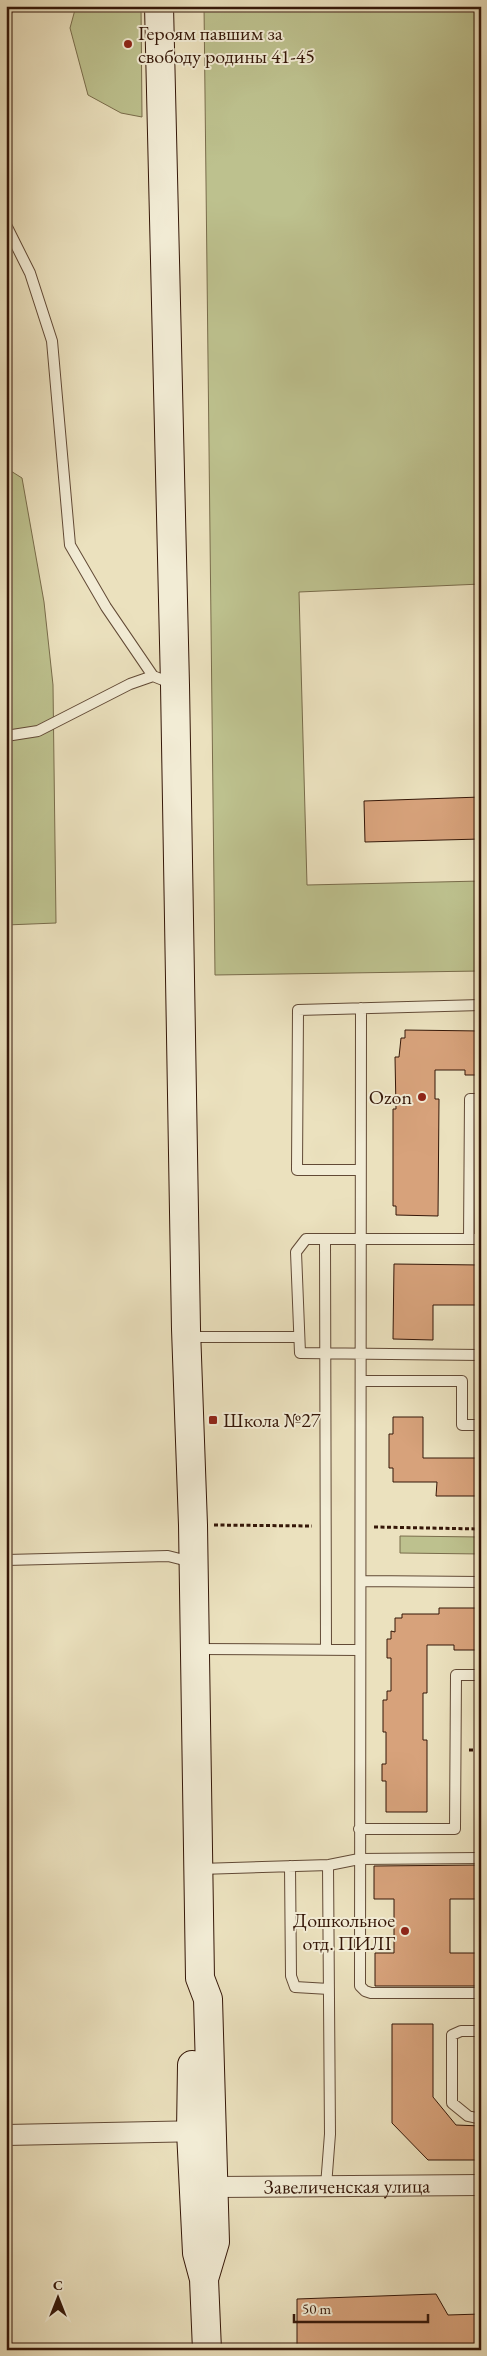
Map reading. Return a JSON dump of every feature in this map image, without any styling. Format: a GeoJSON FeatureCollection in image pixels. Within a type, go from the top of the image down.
{"type":"FeatureCollection","features":[{"type":"Feature","properties":{"kind":"street"},"geometry":{"type":"LineString","coordinates":[[159,6],[164,681],[193,1562],[200,1978],[193,1995],[202,2131],[197,2253],[204,2279],[207,2350]]}},
{"type":"Feature","properties":{"kind":"street"},"geometry":{"type":"LineString","coordinates":[[6,2134],[202,2131]]}},
{"type":"Feature","properties":{"kind":"street"},"geometry":{"type":"LineString","coordinates":[[202,2131],[214,2187],[215,2242],[204,2279]]}},
{"type":"Feature","properties":{"kind":"street","name":"Завеличенская улица"},"geometry":{"type":"LineString","coordinates":[[214,2187],[481,2185]]}},
{"type":"Feature","properties":{"kind":"lane"},"geometry":{"type":"LineString","coordinates":[[6,12],[10,6]]}},
{"type":"Feature","properties":{"kind":"lane"},"geometry":{"type":"LineString","coordinates":[[6,225],[30,273],[52,341],[70,545],[106,607],[164,681]]}},
{"type":"Feature","properties":{"kind":"lane"},"geometry":{"type":"LineString","coordinates":[[6,736],[38,730],[130,684],[164,681]]}},
{"type":"Feature","properties":{"kind":"lane"},"geometry":{"type":"LineString","coordinates":[[360,1170],[297,1170],[298,1010],[481,1005]]}},
{"type":"Feature","properties":{"kind":"lane"},"geometry":{"type":"LineString","coordinates":[[361,1008],[360,1986],[365,1991],[481,1993]]}},
{"type":"Feature","properties":{"kind":"lane"},"geometry":{"type":"LineString","coordinates":[[469,1239],[470,1099],[481,1099]]}},
{"type":"Feature","properties":{"kind":"lane"},"geometry":{"type":"LineString","coordinates":[[481,1239],[306,1239],[296,1252],[300,1353],[481,1355]]}},
{"type":"Feature","properties":{"kind":"lane"},"geometry":{"type":"LineString","coordinates":[[325,1239],[326,1650]]}},
{"type":"Feature","properties":{"kind":"lane"},"geometry":{"type":"LineString","coordinates":[[186,1337],[299,1337]]}},
{"type":"Feature","properties":{"kind":"lane"},"geometry":{"type":"LineString","coordinates":[[362,1381],[462,1382],[462,1425],[481,1425]]}},
{"type":"Feature","properties":{"kind":"lane"},"geometry":{"type":"LineString","coordinates":[[6,1560],[168,1556],[193,1562]]}},
{"type":"Feature","properties":{"kind":"lane"},"geometry":{"type":"LineString","coordinates":[[361,1581],[481,1582]]}},
{"type":"Feature","properties":{"kind":"lane"},"geometry":{"type":"LineString","coordinates":[[194,1649],[360,1650]]}},
{"type":"Feature","properties":{"kind":"lane"},"geometry":{"type":"LineString","coordinates":[[359,1829],[455,1830],[456,1675],[481,1675]]}},
{"type":"Feature","properties":{"kind":"lane"},"geometry":{"type":"LineString","coordinates":[[199,1869],[328,1865],[359,1858],[481,1858]]}},
{"type":"Feature","properties":{"kind":"lane"},"geometry":{"type":"LineString","coordinates":[[326,2186],[330,2134],[328,1865]]}},
{"type":"Feature","properties":{"kind":"lane"},"geometry":{"type":"LineString","coordinates":[[290,1866],[291,1976],[295,1987],[329,1989]]}},
{"type":"Feature","properties":{"kind":"lane"},"geometry":{"type":"LineString","coordinates":[[481,2031],[456,2032],[452,2035],[452,2103],[468,2116],[481,2119]]}},
{"type":"Feature","properties":{"kind":"green space"},"geometry":{"type":"Polygon","coordinates":[[[76,6],[141,6],[142,117],[121,113],[88,95],[70,28],[76,6]]]}},
{"type":"Feature","properties":{"kind":"green space"},"geometry":{"type":"Polygon","coordinates":[[[204,6],[481,6],[481,584],[299,592],[307,885],[481,881],[481,971],[215,975],[204,6]]]}},
{"type":"Feature","properties":{"kind":"green space"},"geometry":{"type":"Polygon","coordinates":[[[6,468],[22,478],[44,602],[53,685],[56,923],[6,925],[6,468]]]}},
{"type":"Feature","properties":{"kind":"green space"},"geometry":{"type":"Polygon","coordinates":[[[400,1536],[481,1537],[481,1554],[400,1553],[400,1536]]]}},
{"type":"Feature","properties":{"kind":"building"},"geometry":{"type":"Polygon","coordinates":[[[481,797],[481,839],[365,842],[364,801],[481,797]]]}},
{"type":"Feature","properties":{"kind":"building"},"geometry":{"type":"Polygon","coordinates":[[[405,1030],[481,1031],[481,1075],[465,1075],[465,1070],[435,1070],[435,1099],[439,1099],[438,1216],[396,1215],[396,1206],[393,1206],[393,1109],[396,1109],[395,1057],[399,1057],[401,1038],[405,1038],[405,1030]]]}},
{"type":"Feature","properties":{"kind":"building"},"geometry":{"type":"Polygon","coordinates":[[[394,1264],[481,1265],[481,1305],[433,1305],[433,1340],[393,1339],[394,1264]]]}},
{"type":"Feature","properties":{"kind":"building"},"geometry":{"type":"Polygon","coordinates":[[[393,1417],[423,1417],[423,1458],[481,1458],[481,1496],[436,1496],[437,1482],[393,1482],[393,1468],[389,1468],[389,1434],[393,1434],[393,1417]]]}},
{"type":"Feature","properties":{"kind":"building"},"geometry":{"type":"Polygon","coordinates":[[[439,1608],[481,1608],[481,1650],[454,1650],[454,1645],[427,1645],[427,1693],[423,1693],[423,1740],[427,1740],[427,1812],[386,1812],[386,1781],[382,1781],[382,1764],[386,1764],[383,1700],[387,1700],[387,1691],[391,1691],[391,1658],[387,1658],[387,1639],[391,1639],[391,1631],[395,1632],[395,1618],[402,1618],[402,1614],[439,1614],[439,1608]]]}},
{"type":"Feature","properties":{"kind":"building"},"geometry":{"type":"Polygon","coordinates":[[[481,1865],[481,1899],[450,1899],[450,1953],[481,1953],[481,1986],[375,1986],[375,1953],[394,1953],[394,1899],[374,1899],[374,1866],[481,1865]]]}},
{"type":"Feature","properties":{"kind":"building"},"geometry":{"type":"Polygon","coordinates":[[[392,2024],[433,2024],[433,2097],[456,2125],[481,2126],[481,2160],[428,2160],[392,2123],[392,2024]]]}},
{"type":"Feature","properties":{"kind":"building"},"geometry":{"type":"Polygon","coordinates":[[[436,2294],[448,2315],[481,2314],[481,2350],[297,2350],[297,2299],[436,2294]]]}},
{"type":"Feature","properties":{"kind":"place","name":"Героям павшим за свободу родины 41-45"},"geometry":{"type":"Point","coordinates":[128,44]}},
{"type":"Feature","properties":{"kind":"place","name":"Ozon"},"geometry":{"type":"Point","coordinates":[422,1097]}},
{"type":"Feature","properties":{"kind":"place","name":"Школа №27"},"geometry":{"type":"Point","coordinates":[213,1420]}},
{"type":"Feature","properties":{"kind":"place","name":"Дошкольное отд. ПИЛГ"},"geometry":{"type":"Point","coordinates":[405,1931]}}]}
